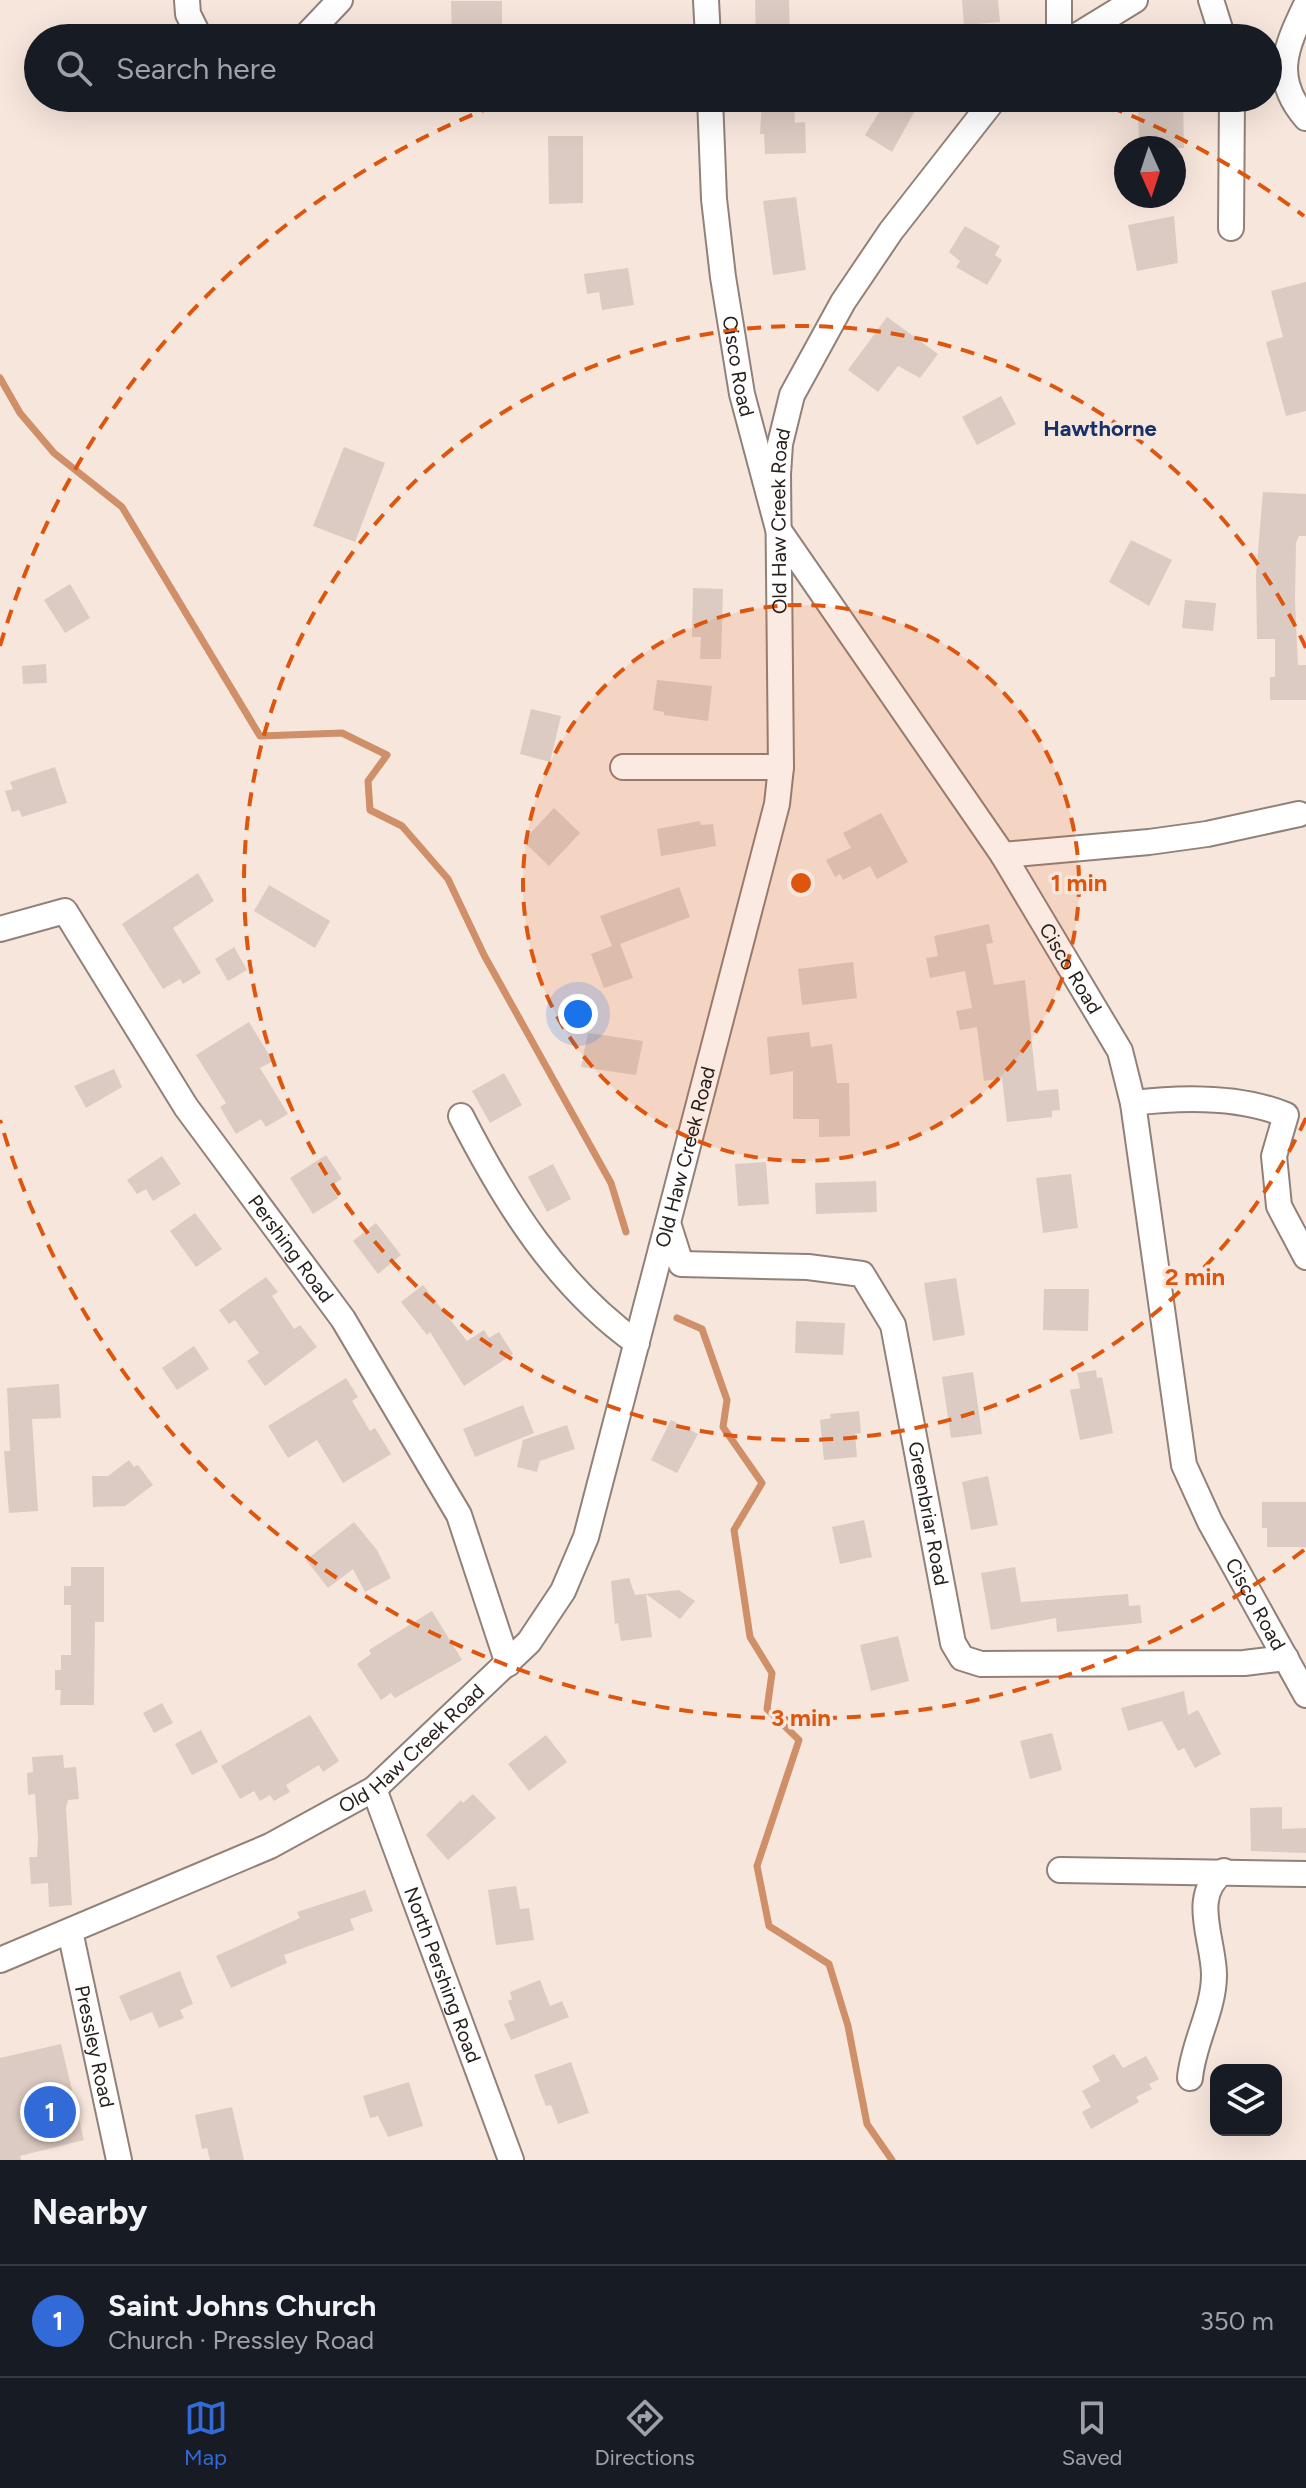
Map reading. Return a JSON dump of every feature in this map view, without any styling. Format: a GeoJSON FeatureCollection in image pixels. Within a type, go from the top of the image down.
{"type":"FeatureCollection","features":[{"type":"Feature","properties":{"kind":"street"},"geometry":{"type":"LineString","coordinates":[[187,0],[188,14],[193,24]]}},
{"type":"Feature","properties":{"kind":"street"},"geometry":{"type":"LineString","coordinates":[[317,24],[340,0]]}},
{"type":"Feature","properties":{"kind":"street"},"geometry":{"type":"LineString","coordinates":[[706,0],[707,24]]}},
{"type":"Feature","properties":{"kind":"street"},"geometry":{"type":"LineString","coordinates":[[1059,0],[1059,24]]}},
{"type":"Feature","properties":{"kind":"street"},"geometry":{"type":"LineString","coordinates":[[1096,24],[1135,0]]}},
{"type":"Feature","properties":{"kind":"street"},"geometry":{"type":"LineString","coordinates":[[1211,0],[1219,24]]}},
{"type":"Feature","properties":{"kind":"street"},"geometry":{"type":"LineString","coordinates":[[1304,4],[1283,62],[1287,88],[1306,118]]}},
{"type":"Feature","properties":{"kind":"street","name":"Cisco Road"},"geometry":{"type":"LineString","coordinates":[[711,112],[714,199],[723,277],[742,394],[778,529],[1003,855],[1120,1051],[1133,1103],[1174,1418],[1184,1465],[1210,1522],[1306,1695]]}},
{"type":"Feature","properties":{"kind":"street","name":"Old Haw Creek Road"},"geometry":{"type":"LineString","coordinates":[[0,1960],[270,1846],[374,1789],[508,1664],[550,1614],[586,1537],[777,804],[781,767],[780,444],[799,376],[843,302],[891,231],[984,112]]}},
{"type":"Feature","properties":{"kind":"street"},"geometry":{"type":"LineString","coordinates":[[1231,228],[1232,112]]}},
{"type":"Feature","properties":{"kind":"street"},"geometry":{"type":"LineString","coordinates":[[623,767],[781,767]]}},
{"type":"Feature","properties":{"kind":"street"},"geometry":{"type":"LineString","coordinates":[[1003,855],[1149,842],[1299,814]]}},
{"type":"Feature","properties":{"kind":"street","name":"Pershing Road"},"geometry":{"type":"LineString","coordinates":[[0,929],[65,911],[186,1107],[343,1319],[459,1515],[508,1664]]}},
{"type":"Feature","properties":{"kind":"street"},"geometry":{"type":"LineString","coordinates":[[1133,1103],[1199,1099],[1271,1109],[1286,1115],[1274,1156],[1279,1206],[1306,1257]]}},
{"type":"Feature","properties":{"kind":"street"},"geometry":{"type":"LineString","coordinates":[[461,1116],[491,1173],[552,1263],[581,1299],[637,1343]]}},
{"type":"Feature","properties":{"kind":"street","name":"Greenbriar Road"},"geometry":{"type":"LineString","coordinates":[[668,1222],[681,1264],[808,1267],[862,1274],[893,1325],[953,1643],[962,1658],[981,1664],[1244,1663],[1286,1658]]}},
{"type":"Feature","properties":{"kind":"street","name":"North Pershing Road"},"geometry":{"type":"LineString","coordinates":[[374,1789],[511,2160]]}},
{"type":"Feature","properties":{"kind":"street"},"geometry":{"type":"LineString","coordinates":[[1060,1870],[1306,1874]]}},
{"type":"Feature","properties":{"kind":"street"},"geometry":{"type":"LineString","coordinates":[[1190,2078],[1193,2051],[1214,1979],[1204,1894],[1210,1880],[1224,1871]]}},
{"type":"Feature","properties":{"kind":"street","name":"Pressley Road"},"geometry":{"type":"LineString","coordinates":[[70,1931],[119,2160]]}},
{"type":"Feature","properties":{"kind":"building"},"geometry":{"type":"Polygon","coordinates":[[[755,0],[789,0],[790,24],[756,24],[755,0]]]}},
{"type":"Feature","properties":{"kind":"building"},"geometry":{"type":"Polygon","coordinates":[[[962,0],[998,0],[1000,22],[964,24],[962,0]]]}},
{"type":"Feature","properties":{"kind":"building"},"geometry":{"type":"Polygon","coordinates":[[[451,1],[502,1],[502,24],[452,24],[451,1]]]}},
{"type":"Feature","properties":{"kind":"building"},"geometry":{"type":"Polygon","coordinates":[[[761,112],[795,112],[795,123],[805,122],[806,153],[765,154],[764,134],[760,134],[761,112]]]}},
{"type":"Feature","properties":{"kind":"building"},"geometry":{"type":"Polygon","coordinates":[[[879,112],[914,112],[892,152],[865,135],[879,112]]]}},
{"type":"Feature","properties":{"kind":"building"},"geometry":{"type":"Polygon","coordinates":[[[1138,112],[1183,112],[1184,136],[1139,136],[1138,112]]]}},
{"type":"Feature","properties":{"kind":"building"},"geometry":{"type":"Polygon","coordinates":[[[548,136],[583,136],[583,203],[549,204],[548,136]]]}},
{"type":"Feature","properties":{"kind":"building"},"geometry":{"type":"Polygon","coordinates":[[[796,197],[806,270],[773,275],[763,201],[796,197]]]}},
{"type":"Feature","properties":{"kind":"building"},"geometry":{"type":"Polygon","coordinates":[[[1174,216],[1178,263],[1137,271],[1128,225],[1174,216]]]}},
{"type":"Feature","properties":{"kind":"building"},"geometry":{"type":"Polygon","coordinates":[[[965,226],[1000,246],[995,255],[1002,260],[987,285],[956,267],[960,261],[949,252],[965,226]]]}},
{"type":"Feature","properties":{"kind":"building"},"geometry":{"type":"Polygon","coordinates":[[[628,268],[634,305],[602,310],[599,292],[587,294],[584,274],[628,268]]]}},
{"type":"Feature","properties":{"kind":"building"},"geometry":{"type":"Polygon","coordinates":[[[1306,282],[1306,411],[1286,416],[1266,342],[1283,337],[1271,291],[1306,282]]]}},
{"type":"Feature","properties":{"kind":"building"},"geometry":{"type":"Polygon","coordinates":[[[887,317],[938,354],[920,378],[898,366],[878,392],[848,370],[887,317]]]}},
{"type":"Feature","properties":{"kind":"building"},"geometry":{"type":"Polygon","coordinates":[[[1001,396],[1016,424],[977,445],[962,417],[1001,396]]]}},
{"type":"Feature","properties":{"kind":"building"},"geometry":{"type":"Polygon","coordinates":[[[344,447],[385,463],[355,542],[313,526],[344,447]]]}},
{"type":"Feature","properties":{"kind":"building"},"geometry":{"type":"Polygon","coordinates":[[[1263,492],[1306,494],[1306,536],[1299,536],[1296,543],[1295,601],[1298,665],[1306,665],[1306,700],[1270,700],[1270,677],[1275,677],[1275,639],[1257,639],[1256,575],[1263,492]]]}},
{"type":"Feature","properties":{"kind":"building"},"geometry":{"type":"Polygon","coordinates":[[[1131,540],[1172,560],[1149,606],[1109,582],[1131,540]]]}},
{"type":"Feature","properties":{"kind":"building"},"geometry":{"type":"Polygon","coordinates":[[[70,584],[90,618],[65,633],[44,600],[70,584]]]}},
{"type":"Feature","properties":{"kind":"building"},"geometry":{"type":"Polygon","coordinates":[[[693,588],[723,589],[721,659],[700,659],[701,637],[692,637],[693,588]]]}},
{"type":"Feature","properties":{"kind":"building"},"geometry":{"type":"Polygon","coordinates":[[[1185,600],[1216,603],[1213,631],[1182,628],[1185,600]]]}},
{"type":"Feature","properties":{"kind":"building"},"geometry":{"type":"Polygon","coordinates":[[[46,664],[47,683],[23,684],[22,666],[46,664]]]}},
{"type":"Feature","properties":{"kind":"building"},"geometry":{"type":"Polygon","coordinates":[[[657,680],[712,686],[708,721],[664,715],[664,712],[653,710],[657,680]]]}},
{"type":"Feature","properties":{"kind":"building"},"geometry":{"type":"Polygon","coordinates":[[[531,709],[561,716],[550,762],[520,754],[531,709]]]}},
{"type":"Feature","properties":{"kind":"building"},"geometry":{"type":"Polygon","coordinates":[[[55,767],[67,803],[22,817],[19,810],[12,812],[5,791],[13,789],[10,782],[55,767]]]}},
{"type":"Feature","properties":{"kind":"building"},"geometry":{"type":"Polygon","coordinates":[[[554,808],[580,833],[549,866],[523,841],[554,808]]]}},
{"type":"Feature","properties":{"kind":"building"},"geometry":{"type":"Polygon","coordinates":[[[881,813],[908,862],[877,879],[870,866],[843,880],[840,874],[835,877],[826,860],[851,848],[843,833],[881,813]]]}},
{"type":"Feature","properties":{"kind":"building"},"geometry":{"type":"Polygon","coordinates":[[[700,821],[701,825],[713,824],[716,846],[661,856],[657,829],[700,821]]]}},
{"type":"Feature","properties":{"kind":"building"},"geometry":{"type":"Polygon","coordinates":[[[198,873],[214,901],[173,928],[201,973],[183,984],[180,979],[163,989],[122,924],[198,873]]]}},
{"type":"Feature","properties":{"kind":"building"},"geometry":{"type":"Polygon","coordinates":[[[269,885],[330,921],[315,948],[254,911],[269,885]]]}},
{"type":"Feature","properties":{"kind":"building"},"geometry":{"type":"Polygon","coordinates":[[[679,887],[690,917],[620,944],[633,978],[604,988],[591,954],[612,946],[600,916],[679,887]]]}},
{"type":"Feature","properties":{"kind":"building"},"geometry":{"type":"Polygon","coordinates":[[[989,924],[993,943],[986,944],[994,985],[1025,980],[1037,1091],[1058,1089],[1060,1110],[1052,1111],[1052,1117],[1007,1122],[1002,1078],[984,1081],[977,1027],[960,1030],[956,1011],[972,1008],[965,971],[930,978],[926,958],[938,956],[934,936],[989,924]]]}},
{"type":"Feature","properties":{"kind":"building"},"geometry":{"type":"Polygon","coordinates":[[[234,947],[247,970],[228,981],[215,959],[234,947]]]}},
{"type":"Feature","properties":{"kind":"building"},"geometry":{"type":"Polygon","coordinates":[[[853,962],[857,998],[802,1005],[798,969],[853,962]]]}},
{"type":"Feature","properties":{"kind":"building"},"geometry":{"type":"Polygon","coordinates":[[[249,1022],[273,1061],[260,1068],[288,1114],[266,1127],[261,1119],[236,1134],[220,1107],[226,1103],[196,1055],[249,1022]]]}},
{"type":"Feature","properties":{"kind":"building"},"geometry":{"type":"Polygon","coordinates":[[[809,1032],[811,1047],[832,1044],[837,1083],[849,1083],[850,1136],[819,1137],[819,1119],[793,1119],[793,1071],[770,1075],[767,1037],[809,1032]]]}},
{"type":"Feature","properties":{"kind":"building"},"geometry":{"type":"Polygon","coordinates":[[[588,1033],[643,1041],[636,1075],[581,1067],[588,1033]]]}},
{"type":"Feature","properties":{"kind":"building"},"geometry":{"type":"Polygon","coordinates":[[[114,1069],[122,1087],[86,1108],[74,1086],[114,1069]]]}},
{"type":"Feature","properties":{"kind":"building"},"geometry":{"type":"Polygon","coordinates":[[[504,1073],[522,1105],[490,1123],[472,1091],[504,1073]]]}},
{"type":"Feature","properties":{"kind":"building"},"geometry":{"type":"Polygon","coordinates":[[[326,1155],[342,1179],[331,1186],[338,1198],[313,1214],[290,1178],[326,1155]]]}},
{"type":"Feature","properties":{"kind":"building"},"geometry":{"type":"Polygon","coordinates":[[[162,1156],[181,1184],[153,1201],[146,1189],[137,1194],[127,1180],[162,1156]]]}},
{"type":"Feature","properties":{"kind":"building"},"geometry":{"type":"Polygon","coordinates":[[[766,1162],[769,1204],[738,1206],[735,1164],[766,1162]]]}},
{"type":"Feature","properties":{"kind":"building"},"geometry":{"type":"Polygon","coordinates":[[[553,1164],[571,1199],[547,1212],[528,1177],[553,1164]]]}},
{"type":"Feature","properties":{"kind":"building"},"geometry":{"type":"Polygon","coordinates":[[[1071,1174],[1078,1228],[1043,1233],[1036,1178],[1071,1174]]]}},
{"type":"Feature","properties":{"kind":"building"},"geometry":{"type":"Polygon","coordinates":[[[876,1181],[877,1212],[816,1214],[815,1183],[876,1181]]]}},
{"type":"Feature","properties":{"kind":"building"},"geometry":{"type":"Polygon","coordinates":[[[195,1213],[222,1249],[196,1267],[170,1231],[195,1213]]]}},
{"type":"Feature","properties":{"kind":"building"},"geometry":{"type":"Polygon","coordinates":[[[376,1223],[401,1255],[378,1274],[353,1241],[376,1223]]]}},
{"type":"Feature","properties":{"kind":"building"},"geometry":{"type":"Polygon","coordinates":[[[266,1277],[278,1292],[272,1296],[294,1329],[300,1325],[317,1347],[265,1386],[247,1361],[259,1353],[235,1320],[229,1324],[219,1310],[266,1277]]]}},
{"type":"Feature","properties":{"kind":"building"},"geometry":{"type":"Polygon","coordinates":[[[956,1278],[965,1335],[933,1341],[924,1283],[956,1278]]]}},
{"type":"Feature","properties":{"kind":"building"},"geometry":{"type":"Polygon","coordinates":[[[423,1285],[467,1341],[484,1330],[489,1338],[499,1332],[513,1354],[464,1386],[430,1332],[427,1335],[401,1302],[423,1285]]]}},
{"type":"Feature","properties":{"kind":"building"},"geometry":{"type":"Polygon","coordinates":[[[1044,1289],[1089,1289],[1088,1331],[1043,1330],[1044,1289]]]}},
{"type":"Feature","properties":{"kind":"building"},"geometry":{"type":"Polygon","coordinates":[[[796,1321],[845,1323],[843,1355],[795,1353],[796,1321]]]}},
{"type":"Feature","properties":{"kind":"building"},"geometry":{"type":"Polygon","coordinates":[[[194,1346],[209,1369],[177,1390],[162,1368],[194,1346]]]}},
{"type":"Feature","properties":{"kind":"building"},"geometry":{"type":"Polygon","coordinates":[[[1096,1370],[1097,1378],[1102,1377],[1113,1433],[1080,1440],[1070,1390],[1080,1388],[1077,1373],[1096,1370]]]}},
{"type":"Feature","properties":{"kind":"building"},"geometry":{"type":"Polygon","coordinates":[[[973,1372],[982,1434],[951,1438],[942,1377],[973,1372]]]}},
{"type":"Feature","properties":{"kind":"building"},"geometry":{"type":"Polygon","coordinates":[[[346,1378],[358,1397],[352,1401],[370,1431],[375,1428],[391,1454],[343,1483],[317,1440],[288,1458],[268,1426],[346,1378]]]}},
{"type":"Feature","properties":{"kind":"building"},"geometry":{"type":"Polygon","coordinates":[[[59,1384],[61,1418],[32,1419],[38,1511],[9,1513],[4,1451],[10,1451],[7,1388],[59,1384]]]}},
{"type":"Feature","properties":{"kind":"building"},"geometry":{"type":"Polygon","coordinates":[[[523,1405],[534,1433],[475,1457],[463,1429],[523,1405]]]}},
{"type":"Feature","properties":{"kind":"building"},"geometry":{"type":"Polygon","coordinates":[[[859,1411],[861,1433],[855,1434],[857,1457],[824,1460],[820,1420],[831,1418],[830,1414],[859,1411]]]}},
{"type":"Feature","properties":{"kind":"building"},"geometry":{"type":"Polygon","coordinates":[[[671,1420],[698,1434],[677,1473],[651,1460],[671,1420]]]}},
{"type":"Feature","properties":{"kind":"building"},"geometry":{"type":"Polygon","coordinates":[[[567,1425],[575,1449],[540,1461],[537,1472],[517,1467],[523,1440],[567,1425]]]}},
{"type":"Feature","properties":{"kind":"building"},"geometry":{"type":"Polygon","coordinates":[[[129,1460],[134,1467],[138,1465],[153,1485],[125,1506],[93,1507],[92,1476],[108,1476],[129,1460]]]}},
{"type":"Feature","properties":{"kind":"building"},"geometry":{"type":"Polygon","coordinates":[[[988,1476],[998,1525],[971,1530],[962,1482],[988,1476]]]}},
{"type":"Feature","properties":{"kind":"building"},"geometry":{"type":"Polygon","coordinates":[[[1262,1502],[1306,1502],[1306,1547],[1267,1547],[1267,1528],[1262,1528],[1262,1502]]]}},
{"type":"Feature","properties":{"kind":"building"},"geometry":{"type":"Polygon","coordinates":[[[864,1520],[872,1557],[840,1564],[832,1527],[864,1520]]]}},
{"type":"Feature","properties":{"kind":"building"},"geometry":{"type":"Polygon","coordinates":[[[354,1522],[377,1550],[391,1578],[365,1592],[353,1569],[328,1588],[306,1560],[354,1522]]]}},
{"type":"Feature","properties":{"kind":"building"},"geometry":{"type":"Polygon","coordinates":[[[71,1567],[104,1567],[104,1622],[95,1622],[94,1705],[60,1705],[61,1690],[55,1690],[55,1670],[61,1670],[61,1655],[71,1655],[71,1605],[64,1605],[64,1586],[71,1586],[71,1567]]]}},
{"type":"Feature","properties":{"kind":"building"},"geometry":{"type":"Polygon","coordinates":[[[1015,1567],[1021,1602],[1128,1594],[1129,1606],[1140,1605],[1142,1623],[1057,1632],[1056,1618],[991,1630],[981,1573],[1015,1567]]]}},
{"type":"Feature","properties":{"kind":"building"},"geometry":{"type":"Polygon","coordinates":[[[629,1578],[635,1595],[679,1590],[695,1601],[680,1619],[646,1594],[652,1637],[621,1641],[618,1623],[615,1624],[611,1581],[629,1578]]]}},
{"type":"Feature","properties":{"kind":"building"},"geometry":{"type":"Polygon","coordinates":[[[432,1611],[462,1660],[395,1698],[391,1693],[381,1700],[357,1664],[371,1654],[369,1650],[432,1611]]]}},
{"type":"Feature","properties":{"kind":"building"},"geometry":{"type":"Polygon","coordinates":[[[898,1636],[909,1681],[871,1691],[860,1645],[898,1636]]]}},
{"type":"Feature","properties":{"kind":"building"},"geometry":{"type":"Polygon","coordinates":[[[1184,1691],[1188,1715],[1198,1710],[1221,1754],[1195,1768],[1184,1748],[1178,1751],[1162,1721],[1128,1731],[1121,1708],[1184,1691]]]}},
{"type":"Feature","properties":{"kind":"building"},"geometry":{"type":"Polygon","coordinates":[[[162,1703],[173,1723],[154,1733],[143,1713],[162,1703]]]}},
{"type":"Feature","properties":{"kind":"building"},"geometry":{"type":"Polygon","coordinates":[[[310,1715],[339,1761],[323,1772],[319,1765],[286,1785],[290,1792],[274,1801],[270,1795],[260,1801],[254,1791],[240,1799],[221,1766],[310,1715]]]}},
{"type":"Feature","properties":{"kind":"building"},"geometry":{"type":"Polygon","coordinates":[[[201,1730],[218,1762],[192,1775],[175,1744],[201,1730]]]}},
{"type":"Feature","properties":{"kind":"building"},"geometry":{"type":"Polygon","coordinates":[[[1052,1733],[1062,1770],[1030,1779],[1020,1741],[1052,1733]]]}},
{"type":"Feature","properties":{"kind":"building"},"geometry":{"type":"Polygon","coordinates":[[[546,1735],[567,1762],[529,1791],[508,1764],[546,1735]]]}},
{"type":"Feature","properties":{"kind":"building"},"geometry":{"type":"Polygon","coordinates":[[[63,1755],[64,1768],[76,1767],[79,1799],[68,1800],[66,1808],[72,1905],[49,1907],[48,1883],[31,1884],[29,1857],[37,1857],[38,1839],[35,1794],[28,1795],[27,1773],[33,1772],[32,1757],[63,1755]]]}},
{"type":"Feature","properties":{"kind":"building"},"geometry":{"type":"Polygon","coordinates":[[[473,1794],[496,1818],[448,1860],[426,1835],[461,1800],[463,1803],[473,1794]]]}},
{"type":"Feature","properties":{"kind":"building"},"geometry":{"type":"Polygon","coordinates":[[[1282,1807],[1282,1829],[1306,1828],[1306,1853],[1251,1851],[1250,1808],[1282,1807]]]}},
{"type":"Feature","properties":{"kind":"building"},"geometry":{"type":"Polygon","coordinates":[[[516,1886],[520,1909],[529,1908],[534,1940],[496,1945],[488,1890],[516,1886]]]}},
{"type":"Feature","properties":{"kind":"building"},"geometry":{"type":"Polygon","coordinates":[[[365,1890],[373,1911],[350,1919],[354,1930],[284,1955],[287,1963],[231,1988],[216,1956],[300,1918],[297,1912],[365,1890]]]}},
{"type":"Feature","properties":{"kind":"building"},"geometry":{"type":"Polygon","coordinates":[[[180,1971],[193,2004],[180,2010],[184,2018],[159,2028],[152,2012],[130,2021],[119,1996],[180,1971]]]}},
{"type":"Feature","properties":{"kind":"building"},"geometry":{"type":"Polygon","coordinates":[[[540,1980],[550,2006],[562,2001],[569,2017],[511,2040],[504,2024],[515,2020],[508,2001],[512,1999],[510,1992],[540,1980]]]}},
{"type":"Feature","properties":{"kind":"building"},"geometry":{"type":"Polygon","coordinates":[[[61,2044],[84,2140],[20,2156],[21,2160],[0,2160],[0,2058],[61,2044]]]}},
{"type":"Feature","properties":{"kind":"building"},"geometry":{"type":"Polygon","coordinates":[[[1114,2054],[1123,2068],[1146,2056],[1159,2079],[1149,2084],[1152,2089],[1136,2097],[1139,2102],[1091,2129],[1082,2112],[1091,2107],[1082,2091],[1100,2081],[1092,2066],[1114,2054]]]}},
{"type":"Feature","properties":{"kind":"building"},"geometry":{"type":"Polygon","coordinates":[[[571,2062],[589,2113],[558,2124],[551,2105],[546,2106],[534,2075],[571,2062]]]}},
{"type":"Feature","properties":{"kind":"building"},"geometry":{"type":"Polygon","coordinates":[[[409,2082],[423,2126],[388,2137],[378,2116],[370,2118],[363,2096],[409,2082]]]}},
{"type":"Feature","properties":{"kind":"building"},"geometry":{"type":"Polygon","coordinates":[[[232,2107],[244,2160],[210,2160],[207,2148],[202,2149],[195,2115],[232,2107]]]}},
{"type":"Feature","properties":{"kind":"waterway"},"geometry":{"type":"LineString","coordinates":[[0,378],[20,413],[54,453],[122,507],[260,736],[342,733],[387,755],[368,781],[370,810],[402,826],[448,879],[484,955],[611,1183],[626,1232]]}},
{"type":"Feature","properties":{"kind":"waterway"},"geometry":{"type":"LineString","coordinates":[[677,1318],[702,1329],[727,1400],[723,1427],[762,1483],[734,1530],[750,1637],[772,1673],[767,1709],[799,1740],[757,1866],[769,1926],[829,1964],[848,2026],[867,2124],[892,2160]]}},
{"type":"Feature","properties":{"kind":"place","name":"Saint Johns Church"},"geometry":{"type":"Point","coordinates":[50,2112]}},
{"type":"Feature","properties":{"kind":"district","name":"Hawthorne"},"geometry":{"type":"Point","coordinates":[1100,428]}}]}
